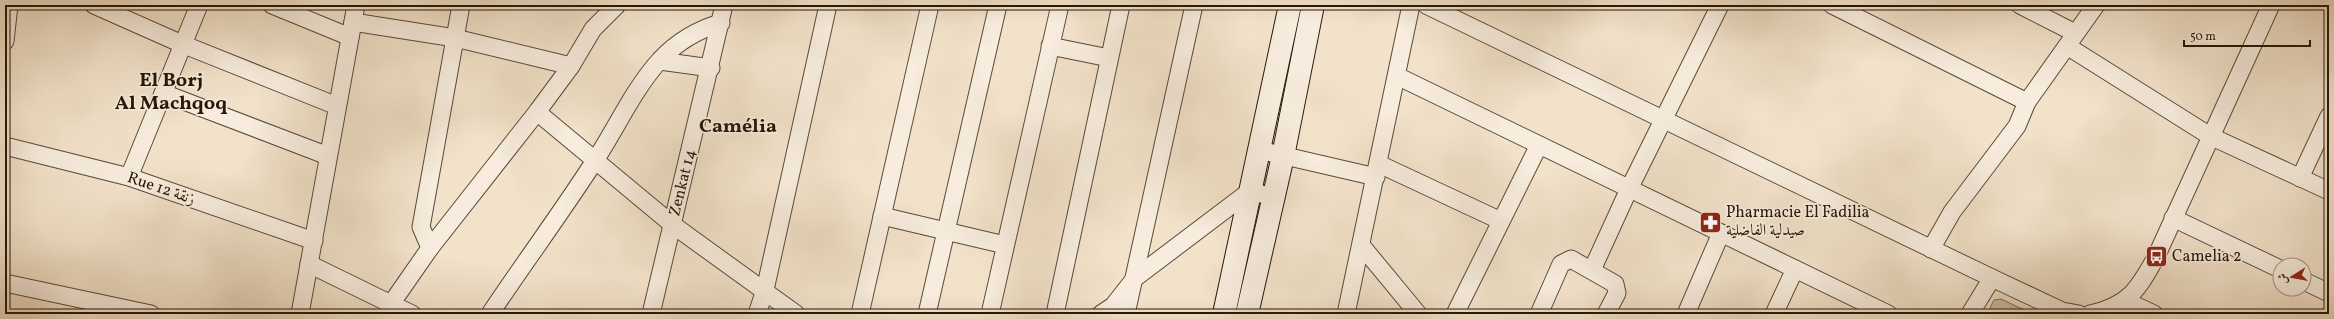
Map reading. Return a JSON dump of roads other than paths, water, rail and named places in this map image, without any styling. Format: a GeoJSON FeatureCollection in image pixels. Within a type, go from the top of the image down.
{"type":"FeatureCollection","features":[{"type":"Feature","properties":{"kind":"street"},"geometry":{"type":"LineString","coordinates":[[5,41],[9,5]]}},
{"type":"Feature","properties":{"kind":"street"},"geometry":{"type":"LineString","coordinates":[[94,5],[182,44],[337,106]]}},
{"type":"Feature","properties":{"kind":"street"},"geometry":{"type":"LineString","coordinates":[[129,177],[199,5]]}},
{"type":"Feature","properties":{"kind":"street"},"geometry":{"type":"LineString","coordinates":[[272,5],[352,29],[455,38],[572,66]]}},
{"type":"Feature","properties":{"kind":"street"},"geometry":{"type":"LineString","coordinates":[[300,314],[356,5]]}},
{"type":"Feature","properties":{"kind":"street"},"geometry":{"type":"LineString","coordinates":[[430,248],[421,227],[460,5]]}},
{"type":"Feature","properties":{"kind":"street"},"geometry":{"type":"LineString","coordinates":[[309,264],[403,311],[430,248],[572,66],[593,29],[618,5]]}},
{"type":"Feature","properties":{"kind":"street","name":"Zenkat 14"},"geometry":{"type":"LineString","coordinates":[[651,314],[711,68],[724,5]]}},
{"type":"Feature","properties":{"kind":"street"},"geometry":{"type":"LineString","coordinates":[[757,314],[765,290],[828,5]]}},
{"type":"Feature","properties":{"kind":"street"},"geometry":{"type":"LineString","coordinates":[[860,314],[930,5]]}},
{"type":"Feature","properties":{"kind":"street"},"geometry":{"type":"LineString","coordinates":[[928,314],[998,5]]}},
{"type":"Feature","properties":{"kind":"street"},"geometry":{"type":"LineString","coordinates":[[990,314],[1060,5]]}},
{"type":"Feature","properties":{"kind":"street"},"geometry":{"type":"LineString","coordinates":[[1055,314],[1121,5]]}},
{"type":"Feature","properties":{"kind":"street"},"geometry":{"type":"LineString","coordinates":[[1126,314],[1194,5]]}},
{"type":"Feature","properties":{"kind":"street"},"geometry":{"type":"LineString","coordinates":[[1224,314],[1290,5]]}},
{"type":"Feature","properties":{"kind":"street"},"geometry":{"type":"LineString","coordinates":[[1247,314],[1283,156],[1313,5]]}},
{"type":"Feature","properties":{"kind":"street"},"geometry":{"type":"LineString","coordinates":[[1346,314],[1378,171],[1411,5]]}},
{"type":"Feature","properties":{"kind":"street"},"geometry":{"type":"LineString","coordinates":[[1592,270],[1662,120],[1720,5]]}},
{"type":"Feature","properties":{"kind":"street"},"geometry":{"type":"LineString","coordinates":[[2020,5],[2210,136],[2329,191]]}},
{"type":"Feature","properties":{"kind":"street"},"geometry":{"type":"LineString","coordinates":[[1931,249],[1952,212],[2017,126],[2027,102],[2096,5]]}},
{"type":"Feature","properties":{"kind":"street"},"geometry":{"type":"LineString","coordinates":[[2123,307],[2142,282],[2156,257],[2271,5]]}},
{"type":"Feature","properties":{"kind":"street"},"geometry":{"type":"LineString","coordinates":[[1838,6],[2027,102]]}},
{"type":"Feature","properties":{"kind":"street"},"geometry":{"type":"LineString","coordinates":[[1433,7],[1662,120],[1992,278],[2062,311],[2079,314]]}},
{"type":"Feature","properties":{"kind":"street"},"geometry":{"type":"LineString","coordinates":[[490,314],[595,162],[642,84],[660,61],[678,43],[693,33],[721,23]]}},
{"type":"Feature","properties":{"kind":"street"},"geometry":{"type":"LineString","coordinates":[[1050,46],[1109,58]]}},
{"type":"Feature","properties":{"kind":"street"},"geometry":{"type":"LineString","coordinates":[[660,61],[711,68]]}},
{"type":"Feature","properties":{"kind":"street"},"geometry":{"type":"LineString","coordinates":[[1397,76],[1888,314]]}},
{"type":"Feature","properties":{"kind":"street"},"geometry":{"type":"LineString","coordinates":[[163,93],[328,156]]}},
{"type":"Feature","properties":{"kind":"street"},"geometry":{"type":"LineString","coordinates":[[537,112],[595,162],[673,225],[765,290],[796,314]]}},
{"type":"Feature","properties":{"kind":"street"},"geometry":{"type":"LineString","coordinates":[[2300,178],[2329,116]]}},
{"type":"Feature","properties":{"kind":"street"},"geometry":{"type":"LineString","coordinates":[[1455,314],[1539,145]]}},
{"type":"Feature","properties":{"kind":"street","name":"Rue 12 زنقة"},"geometry":{"type":"LineString","coordinates":[[5,146],[129,177],[314,241]]}},
{"type":"Feature","properties":{"kind":"street"},"geometry":{"type":"LineString","coordinates":[[1259,150],[1283,156],[1378,171],[1501,221]]}},
{"type":"Feature","properties":{"kind":"street"},"geometry":{"type":"LineString","coordinates":[[1101,314],[1113,306],[1135,278],[1250,191]]}},
{"type":"Feature","properties":{"kind":"street"},"geometry":{"type":"LineString","coordinates":[[1250,191],[1273,197]]}},
{"type":"Feature","properties":{"kind":"street"},"geometry":{"type":"LineString","coordinates":[[882,216],[1005,245]]}},
{"type":"Feature","properties":{"kind":"street"},"geometry":{"type":"LineString","coordinates":[[2173,218],[2272,265]]}},
{"type":"Feature","properties":{"kind":"street"},"geometry":{"type":"LineString","coordinates":[[1686,314],[1721,233]]}},
{"type":"Feature","properties":{"kind":"street"},"geometry":{"type":"LineString","coordinates":[[1361,245],[1418,314]]}},
{"type":"Feature","properties":{"kind":"street"},"geometry":{"type":"LineString","coordinates":[[1539,314],[1563,262],[1570,259],[1613,282],[1617,287],[1617,293],[1606,314]]}},
{"type":"Feature","properties":{"kind":"street"},"geometry":{"type":"LineString","coordinates":[[1774,314],[1795,269]]}},
{"type":"Feature","properties":{"kind":"street"},"geometry":{"type":"LineString","coordinates":[[1970,314],[1992,278]]}},
{"type":"Feature","properties":{"kind":"street"},"geometry":{"type":"LineString","coordinates":[[5,283],[151,314]]}},
{"type":"Feature","properties":{"kind":"street"},"geometry":{"type":"LineString","coordinates":[[2312,285],[2329,293]]}},
{"type":"Feature","properties":{"kind":"street"},"geometry":{"type":"LineString","coordinates":[[2090,314],[2114,307],[2123,307],[2154,314]]}},
{"type":"Feature","properties":{"kind":"place","name":"Pharmacie El Fadilia صيدلية الفاضلية"},"geometry":{"type":"Point","coordinates":[1710,222]}},
{"type":"Feature","properties":{"kind":"place","name":"Camelia 2"},"geometry":{"type":"Point","coordinates":[2156,257]}},
{"type":"Feature","properties":{"kind":"district","name":"El Borj Al Machqoq"},"geometry":{"type":"Point","coordinates":[171,92]}},
{"type":"Feature","properties":{"kind":"district","name":"Camélia"},"geometry":{"type":"Point","coordinates":[738,127]}}]}
